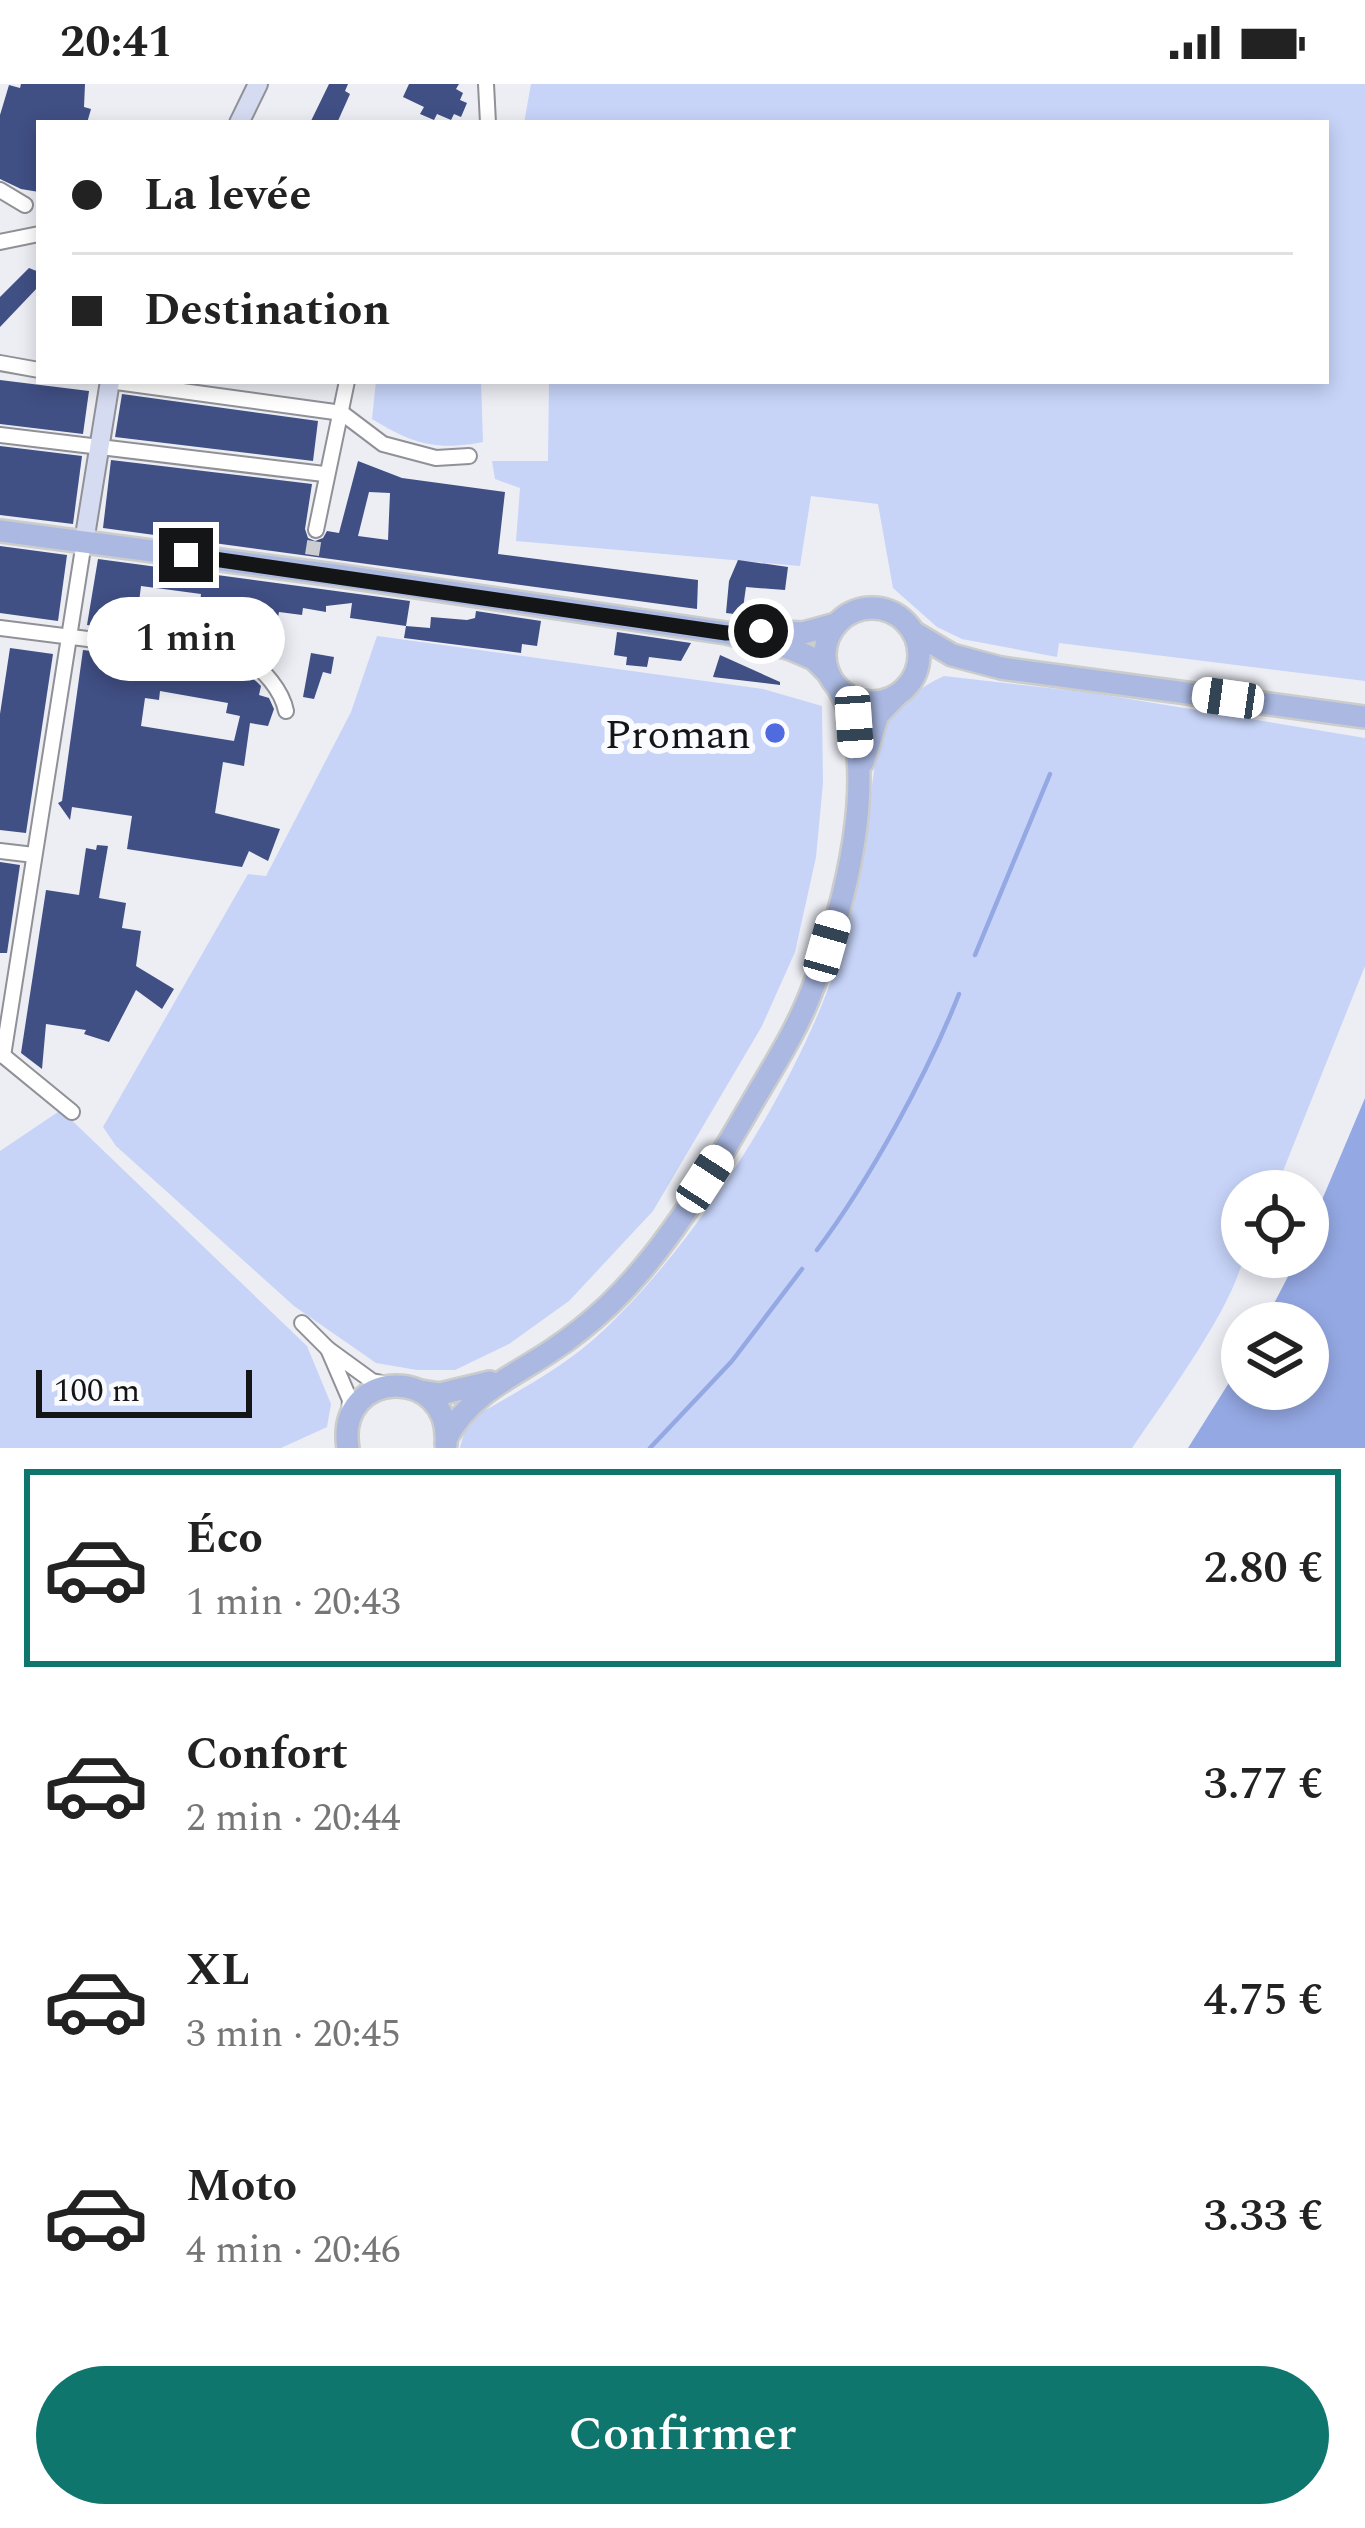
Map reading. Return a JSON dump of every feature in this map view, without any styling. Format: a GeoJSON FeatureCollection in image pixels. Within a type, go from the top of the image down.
{"type":"FeatureCollection","features":[{"type":"Feature","properties":{"kind":"main road"},"geometry":{"type":"LineString","coordinates":[[0,530],[311,563],[726,633],[814,659],[834,681],[864,701],[905,688],[946,667],[1000,668],[1365,717]]}},
{"type":"Feature","properties":{"kind":"main road"},"geometry":{"type":"LineString","coordinates":[[726,633],[802,633],[836,624],[857,610],[883,608],[907,622],[920,659],[905,688],[878,715],[858,780]]}},
{"type":"Feature","properties":{"kind":"main road"},"geometry":{"type":"LineString","coordinates":[[446,1442],[459,1415],[502,1378],[554,1350],[608,1305],[657,1251],[729,1143],[794,1031],[813,990],[847,877],[858,780],[854,722],[825,649],[836,624]]}},
{"type":"Feature","properties":{"kind":"main road"},"geometry":{"type":"LineString","coordinates":[[914,633],[952,655],[1000,668]]}},
{"type":"Feature","properties":{"kind":"main road"},"geometry":{"type":"LineString","coordinates":[[344,1437],[365,1396],[392,1385],[440,1394],[502,1378]]}},
{"type":"Feature","properties":{"kind":"main road"},"geometry":{"type":"LineString","coordinates":[[419,1390],[440,1409],[446,1442]]}},
{"type":"Feature","properties":{"kind":"street"},"geometry":{"type":"LineString","coordinates":[[240,120],[258,84]]}},
{"type":"Feature","properties":{"kind":"street"},"geometry":{"type":"LineString","coordinates":[[487,84],[488,120]]}},
{"type":"Feature","properties":{"kind":"street"},"geometry":{"type":"LineString","coordinates":[[0,190],[25,206]]}},
{"type":"Feature","properties":{"kind":"street"},"geometry":{"type":"LineString","coordinates":[[0,242],[36,234]]}},
{"type":"Feature","properties":{"kind":"street"},"geometry":{"type":"LineString","coordinates":[[0,363],[36,369]]}},
{"type":"Feature","properties":{"kind":"street"},"geometry":{"type":"LineString","coordinates":[[72,1112],[2,1054],[110,384]]}},
{"type":"Feature","properties":{"kind":"street"},"geometry":{"type":"LineString","coordinates":[[132,384],[342,413],[383,444],[436,458],[469,456]]}},
{"type":"Feature","properties":{"kind":"street"},"geometry":{"type":"LineString","coordinates":[[316,530],[346,384]]}},
{"type":"Feature","properties":{"kind":"street"},"geometry":{"type":"LineString","coordinates":[[0,435],[324,474]]}},
{"type":"Feature","properties":{"kind":"street"},"geometry":{"type":"LineString","coordinates":[[0,628],[246,659],[264,674],[286,711]]}},
{"type":"Feature","properties":{"kind":"street"},"geometry":{"type":"LineString","coordinates":[[0,850],[34,855]]}},
{"type":"Feature","properties":{"kind":"street"},"geometry":{"type":"LineString","coordinates":[[302,1323],[372,1381],[392,1385]]}},
{"type":"Feature","properties":{"kind":"street"},"geometry":{"type":"LineString","coordinates":[[328,1349],[350,1400],[344,1437]]}},
{"type":"Feature","properties":{"kind":"shaded area"},"geometry":{"type":"Polygon","coordinates":[[[531,84],[1365,84],[1365,681],[1059,643],[1057,657],[962,639],[937,627],[893,588],[878,504],[811,496],[800,566],[516,541],[520,488],[495,479],[492,461],[548,461],[549,384],[1329,384],[1329,120],[525,120],[531,84]]]}},
{"type":"Feature","properties":{"kind":"shaded area"},"geometry":{"type":"Polygon","coordinates":[[[376,384],[481,384],[483,442],[452,446],[413,440],[372,419],[376,384]]]}},
{"type":"Feature","properties":{"kind":"shaded area"},"geometry":{"type":"Polygon","coordinates":[[[377,636],[763,689],[822,706],[823,783],[816,857],[795,952],[762,1026],[653,1211],[569,1301],[509,1344],[455,1370],[376,1363],[294,1306],[116,1146],[103,1127],[248,874],[266,876],[351,712],[377,636]]]}},
{"type":"Feature","properties":{"kind":"shaded area"},"geometry":{"type":"Polygon","coordinates":[[[944,676],[1093,693],[1365,738],[1365,966],[1283,1170],[1221,1170],[1221,1278],[1236,1278],[1193,1358],[1132,1448],[460,1448],[467,1421],[572,1356],[642,1291],[680,1246],[751,1143],[810,1033],[832,979],[858,878],[880,728],[944,676]]]}},
{"type":"Feature","properties":{"kind":"shaded area"},"geometry":{"type":"Polygon","coordinates":[[[61,1110],[307,1346],[331,1404],[327,1427],[281,1448],[0,1448],[0,1151],[61,1110]]]}},
{"type":"Feature","properties":{"kind":"water"},"geometry":{"type":"Polygon","coordinates":[[[1365,1098],[1365,1448],[1188,1448],[1221,1395],[1221,1410],[1329,1410],[1329,1302],[1275,1302],[1287,1278],[1329,1278],[1329,1183],[1365,1098]]]}},
{"type":"Feature","properties":{"kind":"building"},"geometry":{"type":"Polygon","coordinates":[[[21,84],[85,84],[84,107],[91,109],[88,120],[36,120],[36,192],[0,179],[0,115],[9,85],[20,88],[21,84]]]}},
{"type":"Feature","properties":{"kind":"building"},"geometry":{"type":"Polygon","coordinates":[[[329,84],[348,84],[345,91],[350,94],[338,120],[311,120],[329,84]]]}},
{"type":"Feature","properties":{"kind":"building"},"geometry":{"type":"Polygon","coordinates":[[[409,84],[459,84],[460,100],[467,103],[461,117],[454,114],[451,120],[437,114],[434,120],[420,114],[424,107],[403,97],[409,84]]]}},
{"type":"Feature","properties":{"kind":"building"},"geometry":{"type":"Polygon","coordinates":[[[29,268],[36,271],[36,289],[0,327],[0,297],[29,268]]]}},
{"type":"Feature","properties":{"kind":"building"},"geometry":{"type":"Polygon","coordinates":[[[0,380],[89,391],[83,434],[0,424],[0,380]]]}},
{"type":"Feature","properties":{"kind":"building"},"geometry":{"type":"Polygon","coordinates":[[[122,394],[318,421],[313,461],[115,437],[122,394]]]}},
{"type":"Feature","properties":{"kind":"building"},"geometry":{"type":"Polygon","coordinates":[[[0,446],[82,456],[73,524],[0,515],[0,446]]]}},
{"type":"Feature","properties":{"kind":"building"},"geometry":{"type":"Polygon","coordinates":[[[111,460],[312,484],[305,529],[315,541],[327,531],[339,533],[358,461],[402,478],[505,492],[498,554],[698,580],[697,609],[103,528],[111,460]],[[369,492],[358,536],[388,540],[390,493],[369,492]]]}},
{"type":"Feature","properties":{"kind":"building"},"geometry":{"type":"Polygon","coordinates":[[[0,546],[67,555],[58,621],[0,613],[0,546]]]}},
{"type":"Feature","properties":{"kind":"building"},"geometry":{"type":"Polygon","coordinates":[[[98,559],[410,601],[406,626],[350,618],[352,603],[326,606],[326,612],[303,608],[302,615],[279,612],[272,650],[87,625],[98,559]],[[141,586],[137,618],[198,622],[201,594],[141,586]]]}},
{"type":"Feature","properties":{"kind":"building"},"geometry":{"type":"Polygon","coordinates":[[[738,560],[788,567],[785,590],[746,587],[742,615],[726,613],[729,581],[738,560]]]}},
{"type":"Feature","properties":{"kind":"building"},"geometry":{"type":"Polygon","coordinates":[[[476,611],[541,621],[537,646],[522,644],[521,653],[404,638],[406,626],[430,628],[431,617],[467,620],[475,618],[476,611]]]}},
{"type":"Feature","properties":{"kind":"building"},"geometry":{"type":"Polygon","coordinates":[[[617,632],[691,643],[681,661],[649,657],[647,667],[626,665],[627,657],[614,655],[617,632]]]}},
{"type":"Feature","properties":{"kind":"building"},"geometry":{"type":"Polygon","coordinates":[[[10,648],[53,654],[26,833],[0,830],[0,714],[10,648]]]}},
{"type":"Feature","properties":{"kind":"building"},"geometry":{"type":"Polygon","coordinates":[[[83,650],[242,670],[261,686],[259,695],[269,698],[274,709],[268,726],[250,723],[244,766],[223,762],[215,813],[280,829],[268,861],[249,851],[242,867],[127,849],[132,816],[72,807],[70,820],[58,803],[62,801],[83,650]],[[160,691],[159,700],[145,698],[141,726],[234,741],[240,716],[226,713],[228,703],[160,691]]]}},
{"type":"Feature","properties":{"kind":"building"},"geometry":{"type":"Polygon","coordinates":[[[311,653],[334,657],[331,674],[323,672],[314,699],[303,697],[311,653]]]}},
{"type":"Feature","properties":{"kind":"building"},"geometry":{"type":"Polygon","coordinates":[[[720,655],[780,682],[780,685],[713,677],[720,655]]]}},
{"type":"Feature","properties":{"kind":"building"},"geometry":{"type":"Polygon","coordinates":[[[97,845],[108,846],[99,898],[126,903],[122,928],[141,931],[136,966],[174,989],[162,1009],[136,990],[109,1042],[84,1034],[86,1030],[46,1024],[42,1069],[21,1053],[46,890],[79,895],[86,848],[96,850],[97,845]]]}},
{"type":"Feature","properties":{"kind":"building"},"geometry":{"type":"Polygon","coordinates":[[[0,862],[20,865],[7,953],[0,953],[0,862]]]}},
{"type":"Feature","properties":{"kind":"waterway"},"geometry":{"type":"LineString","coordinates":[[975,955],[1050,774]]}},
{"type":"Feature","properties":{"kind":"waterway"},"geometry":{"type":"LineString","coordinates":[[817,1250],[895,1127],[959,994]]}},
{"type":"Feature","properties":{"kind":"waterway"},"geometry":{"type":"LineString","coordinates":[[650,1448],[732,1361],[802,1269]]}},
{"type":"Feature","properties":{"kind":"tunnel"},"geometry":{"type":"LineString","coordinates":[[312,555],[316,530]]}},
{"type":"Feature","properties":{"kind":"place","name":"Proman"},"geometry":{"type":"Point","coordinates":[775,733]}},
{"type":"Feature","properties":{"kind":"route"},"geometry":{"type":"LineString","coordinates":[[186,555],[726,633],[761,631]]}}]}
